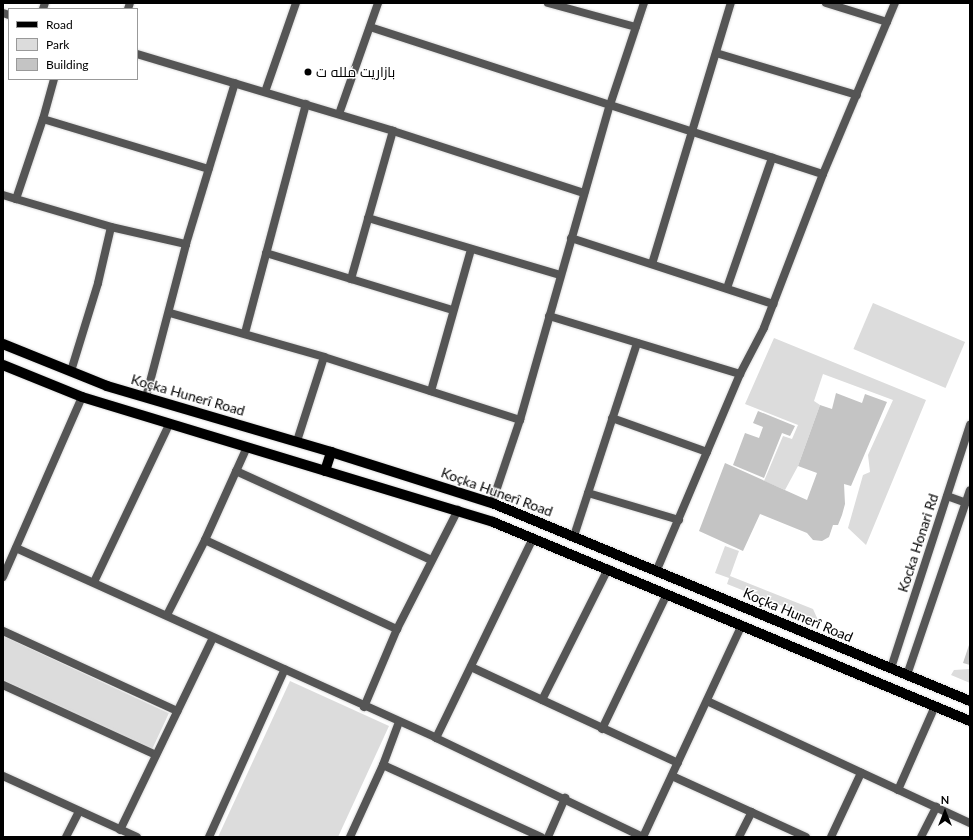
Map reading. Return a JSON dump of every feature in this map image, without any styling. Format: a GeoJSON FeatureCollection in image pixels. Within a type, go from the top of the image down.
{"type":"FeatureCollection","features":[{"type":"Feature","properties":{"kind":"main road","name":"Koçka Hunerî Road"},"geometry":{"type":"LineString","coordinates":[[3,344],[71,371],[146,397],[297,441],[492,503],[657,570],[970,701]]}},
{"type":"Feature","properties":{"kind":"main road"},"geometry":{"type":"LineString","coordinates":[[3,365],[82,396],[458,510],[533,538],[970,721]]}},
{"type":"Feature","properties":{"kind":"main road"},"geometry":{"type":"LineString","coordinates":[[326,471],[331,452]]}},
{"type":"Feature","properties":{"kind":"street"},"geometry":{"type":"LineString","coordinates":[[265,92],[296,3]]}},
{"type":"Feature","properties":{"kind":"street"},"geometry":{"type":"LineString","coordinates":[[339,114],[378,3]]}},
{"type":"Feature","properties":{"kind":"street"},"geometry":{"type":"LineString","coordinates":[[549,3],[636,28]]}},
{"type":"Feature","properties":{"kind":"street"},"geometry":{"type":"LineString","coordinates":[[492,503],[520,420],[548,316],[584,193],[610,106],[644,3]]}},
{"type":"Feature","properties":{"kind":"street"},"geometry":{"type":"LineString","coordinates":[[652,264],[731,3]]}},
{"type":"Feature","properties":{"kind":"street"},"geometry":{"type":"LineString","coordinates":[[826,3],[887,22]]}},
{"type":"Feature","properties":{"kind":"street"},"geometry":{"type":"LineString","coordinates":[[657,570],[740,374],[773,304],[823,174],[895,3]]}},
{"type":"Feature","properties":{"kind":"street"},"geometry":{"type":"LineString","coordinates":[[370,27],[692,133],[823,174]]}},
{"type":"Feature","properties":{"kind":"street"},"geometry":{"type":"LineString","coordinates":[[716,53],[857,95]]}},
{"type":"Feature","properties":{"kind":"street"},"geometry":{"type":"LineString","coordinates":[[138,54],[339,114],[584,193]]}},
{"type":"Feature","properties":{"kind":"street"},"geometry":{"type":"LineString","coordinates":[[16,199],[43,119],[54,80]]}},
{"type":"Feature","properties":{"kind":"street"},"geometry":{"type":"LineString","coordinates":[[146,397],[170,313],[186,244],[235,83]]}},
{"type":"Feature","properties":{"kind":"street"},"geometry":{"type":"LineString","coordinates":[[245,333],[306,104]]}},
{"type":"Feature","properties":{"kind":"street"},"geometry":{"type":"LineString","coordinates":[[43,119],[209,169]]}},
{"type":"Feature","properties":{"kind":"street"},"geometry":{"type":"LineString","coordinates":[[351,279],[393,131]]}},
{"type":"Feature","properties":{"kind":"street"},"geometry":{"type":"LineString","coordinates":[[727,288],[772,158]]}},
{"type":"Feature","properties":{"kind":"street"},"geometry":{"type":"LineString","coordinates":[[3,195],[110,227],[186,244]]}},
{"type":"Feature","properties":{"kind":"street"},"geometry":{"type":"LineString","coordinates":[[368,218],[471,250],[560,275]]}},
{"type":"Feature","properties":{"kind":"street"},"geometry":{"type":"LineString","coordinates":[[71,371],[98,283],[110,227]]}},
{"type":"Feature","properties":{"kind":"street"},"geometry":{"type":"LineString","coordinates":[[571,238],[773,304]]}},
{"type":"Feature","properties":{"kind":"street"},"geometry":{"type":"LineString","coordinates":[[431,391],[471,250]]}},
{"type":"Feature","properties":{"kind":"street"},"geometry":{"type":"LineString","coordinates":[[266,253],[453,310]]}},
{"type":"Feature","properties":{"kind":"street"},"geometry":{"type":"LineString","coordinates":[[170,313],[245,333],[324,357],[520,420]]}},
{"type":"Feature","properties":{"kind":"street"},"geometry":{"type":"LineString","coordinates":[[548,316],[740,374]]}},
{"type":"Feature","properties":{"kind":"street"},"geometry":{"type":"LineString","coordinates":[[574,536],[637,343]]}},
{"type":"Feature","properties":{"kind":"street"},"geometry":{"type":"LineString","coordinates":[[297,441],[324,357]]}},
{"type":"Feature","properties":{"kind":"street"},"geometry":{"type":"LineString","coordinates":[[3,577],[82,396]]}},
{"type":"Feature","properties":{"kind":"street"},"geometry":{"type":"LineString","coordinates":[[612,418],[707,452]]}},
{"type":"Feature","properties":{"kind":"street"},"geometry":{"type":"LineString","coordinates":[[94,582],[170,423]]}},
{"type":"Feature","properties":{"kind":"street","name":"Kocka Honari Rd"},"geometry":{"type":"LineString","coordinates":[[891,668],[970,425]]}},
{"type":"Feature","properties":{"kind":"street"},"geometry":{"type":"LineString","coordinates":[[167,615],[205,540],[247,447]]}},
{"type":"Feature","properties":{"kind":"street"},"geometry":{"type":"LineString","coordinates":[[236,471],[431,560]]}},
{"type":"Feature","properties":{"kind":"street"},"geometry":{"type":"LineString","coordinates":[[907,675],[970,490]]}},
{"type":"Feature","properties":{"kind":"street"},"geometry":{"type":"LineString","coordinates":[[588,493],[679,520]]}},
{"type":"Feature","properties":{"kind":"street"},"geometry":{"type":"LineString","coordinates":[[947,496],[966,503]]}},
{"type":"Feature","properties":{"kind":"street"},"geometry":{"type":"LineString","coordinates":[[364,707],[397,629],[431,560],[458,510]]}},
{"type":"Feature","properties":{"kind":"street"},"geometry":{"type":"LineString","coordinates":[[436,738],[533,538]]}},
{"type":"Feature","properties":{"kind":"street"},"geometry":{"type":"LineString","coordinates":[[205,540],[397,629]]}},
{"type":"Feature","properties":{"kind":"street"},"geometry":{"type":"LineString","coordinates":[[16,548],[167,615],[213,638],[285,669],[364,707],[436,738],[565,798],[643,837],[742,625]]}},
{"type":"Feature","properties":{"kind":"street"},"geometry":{"type":"LineString","coordinates":[[542,700],[608,569]]}},
{"type":"Feature","properties":{"kind":"street"},"geometry":{"type":"LineString","coordinates":[[602,728],[667,594]]}},
{"type":"Feature","properties":{"kind":"street"},"geometry":{"type":"LineString","coordinates":[[3,631],[176,711]]}},
{"type":"Feature","properties":{"kind":"street"},"geometry":{"type":"LineString","coordinates":[[120,830],[176,711],[213,638]]}},
{"type":"Feature","properties":{"kind":"street"},"geometry":{"type":"LineString","coordinates":[[471,667],[678,763]]}},
{"type":"Feature","properties":{"kind":"street"},"geometry":{"type":"LineString","coordinates":[[209,837],[285,669]]}},
{"type":"Feature","properties":{"kind":"street"},"geometry":{"type":"LineString","coordinates":[[3,685],[156,755]]}},
{"type":"Feature","properties":{"kind":"street"},"geometry":{"type":"LineString","coordinates":[[707,701],[970,823]]}},
{"type":"Feature","properties":{"kind":"street"},"geometry":{"type":"LineString","coordinates":[[898,790],[935,706]]}},
{"type":"Feature","properties":{"kind":"street"},"geometry":{"type":"LineString","coordinates":[[350,837],[383,765],[399,722]]}},
{"type":"Feature","properties":{"kind":"street"},"geometry":{"type":"LineString","coordinates":[[383,765],[541,837]]}},
{"type":"Feature","properties":{"kind":"street"},"geometry":{"type":"LineString","coordinates":[[831,837],[861,773]]}},
{"type":"Feature","properties":{"kind":"street"},"geometry":{"type":"LineString","coordinates":[[3,776],[137,837]]}},
{"type":"Feature","properties":{"kind":"street"},"geometry":{"type":"LineString","coordinates":[[672,776],[806,837]]}},
{"type":"Feature","properties":{"kind":"street"},"geometry":{"type":"LineString","coordinates":[[548,837],[565,798]]}},
{"type":"Feature","properties":{"kind":"street"},"geometry":{"type":"LineString","coordinates":[[921,837],[936,807]]}},
{"type":"Feature","properties":{"kind":"street"},"geometry":{"type":"LineString","coordinates":[[66,837],[79,811]]}},
{"type":"Feature","properties":{"kind":"street"},"geometry":{"type":"LineString","coordinates":[[739,837],[752,812]]}},
{"type":"Feature","properties":{"kind":"green space"},"geometry":{"type":"Polygon","coordinates":[[[873,303],[965,342],[946,388],[853,349],[873,303]]]}},
{"type":"Feature","properties":{"kind":"green space"},"geometry":{"type":"Polygon","coordinates":[[[774,338],[926,400],[866,545],[848,528],[863,475],[870,472],[868,455],[893,400],[823,374],[814,401],[820,405],[798,466],[785,490],[764,481],[783,436],[792,439],[798,425],[745,404],[774,338]]]}},
{"type":"Feature","properties":{"kind":"green space"},"geometry":{"type":"Polygon","coordinates":[[[725,546],[739,551],[730,576],[813,609],[818,620],[727,584],[729,578],[715,573],[725,546]]]}},
{"type":"Feature","properties":{"kind":"green space"},"geometry":{"type":"Polygon","coordinates":[[[3,636],[169,713],[151,751],[3,682],[3,636]]]}},
{"type":"Feature","properties":{"kind":"green space"},"geometry":{"type":"Polygon","coordinates":[[[970,669],[970,683],[951,675],[954,670],[970,669]]]}},
{"type":"Feature","properties":{"kind":"green space"},"geometry":{"type":"Polygon","coordinates":[[[290,681],[389,726],[338,837],[218,837],[290,681]]]}},
{"type":"Feature","properties":{"kind":"building"},"geometry":{"type":"Polygon","coordinates":[[[836,393],[862,403],[865,394],[887,402],[851,486],[844,484],[845,504],[842,515],[838,525],[833,525],[829,537],[822,541],[813,540],[807,533],[760,514],[743,551],[699,531],[725,463],[807,500],[817,473],[798,466],[820,405],[832,409],[836,393]]]}},
{"type":"Feature","properties":{"kind":"building"},"geometry":{"type":"Polygon","coordinates":[[[758,411],[795,426],[790,436],[782,433],[764,478],[733,465],[745,433],[759,438],[763,427],[753,423],[758,411]]]}},
{"type":"Feature","properties":{"kind":"building"},"geometry":{"type":"Polygon","coordinates":[[[970,642],[970,665],[963,663],[970,642]]]}},
{"type":"Feature","properties":{"kind":"place","name":"بازاريت ملله ت"},"geometry":{"type":"Point","coordinates":[308,72]}}]}
